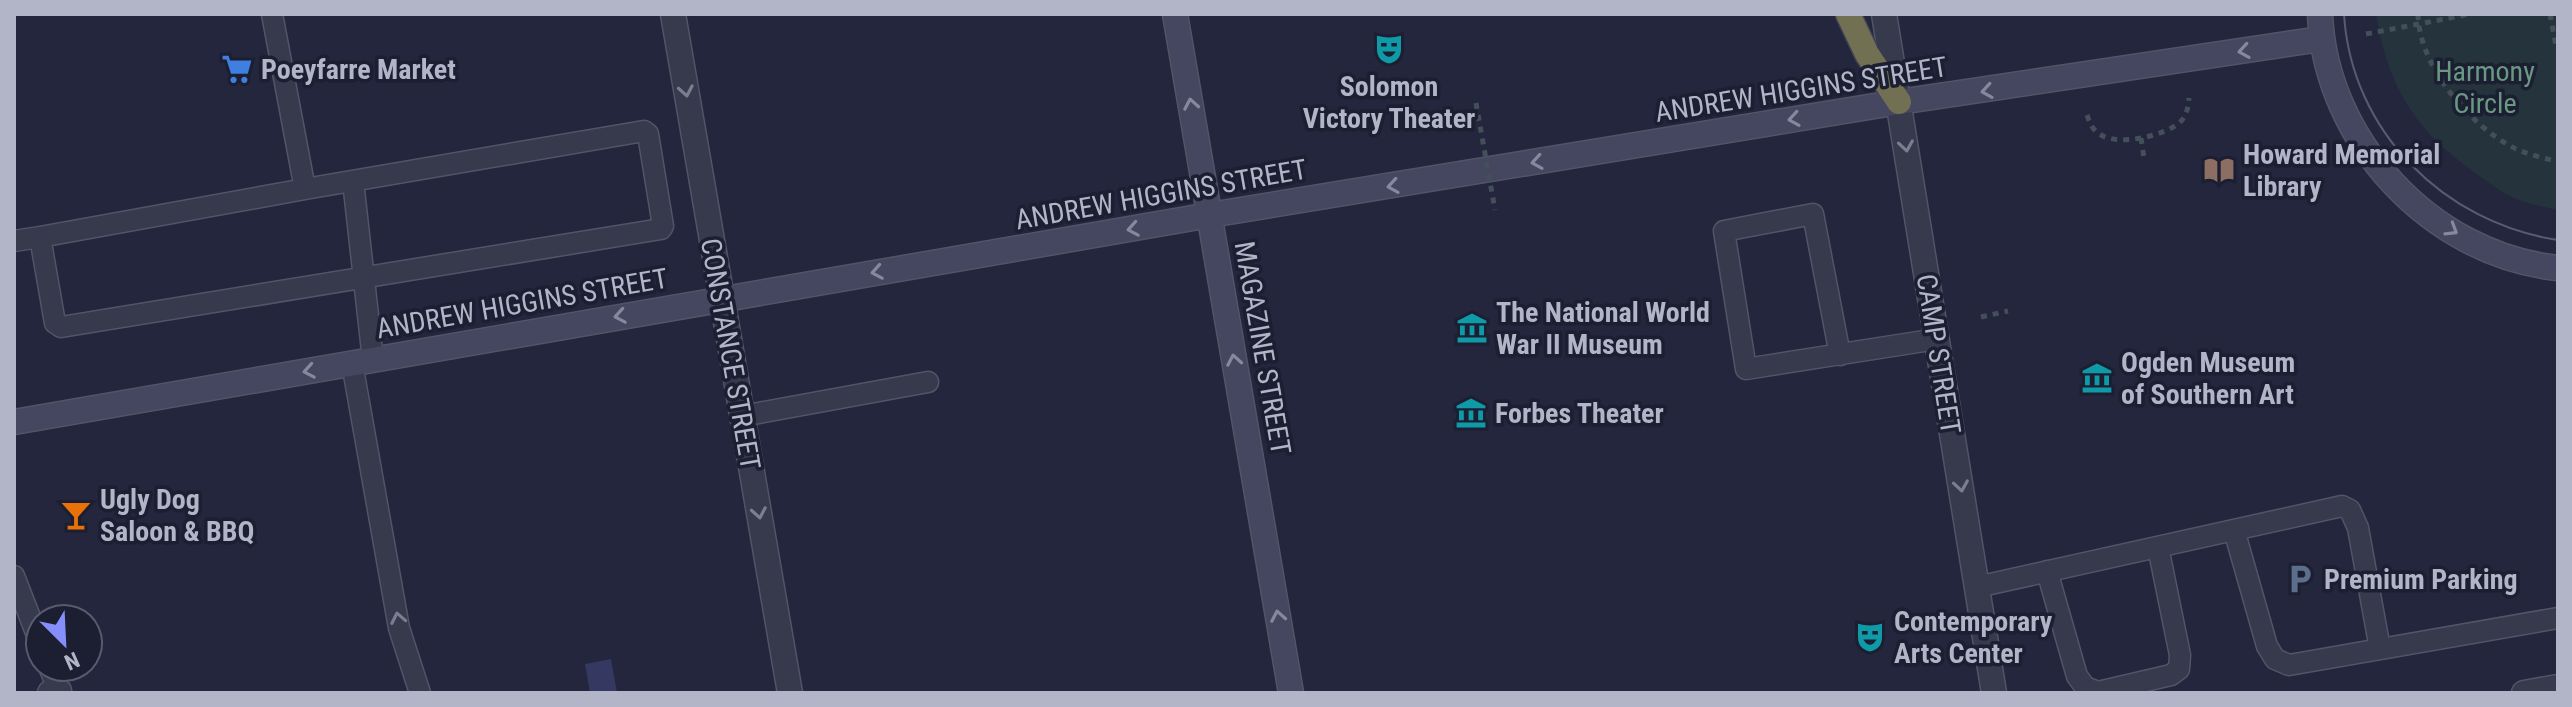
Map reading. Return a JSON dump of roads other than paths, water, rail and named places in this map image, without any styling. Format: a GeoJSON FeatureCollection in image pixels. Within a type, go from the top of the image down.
{"type":"FeatureCollection","features":[{"type":"Feature","properties":{"kind":"highway"},"geometry":{"type":"LineString","coordinates":[[1848,14],[1867,54],[1899,102]]}},
{"type":"Feature","properties":{"kind":"street","name":"CONSTANCE STREET"},"geometry":{"type":"LineString","coordinates":[[673,14],[790,693]]}},
{"type":"Feature","properties":{"kind":"street","name":"MAGAZINE STREET"},"geometry":{"type":"LineString","coordinates":[[1175,14],[1291,693]]}},
{"type":"Feature","properties":{"kind":"street","name":"CAMP STREET"},"geometry":{"type":"LineString","coordinates":[[1884,14],[1994,693]]}},
{"type":"Feature","properties":{"kind":"street"},"geometry":{"type":"LineString","coordinates":[[2320,14],[2321,39],[2333,87],[2354,132],[2382,173],[2418,208],[2459,236],[2505,256],[2558,268]]}},
{"type":"Feature","properties":{"kind":"street","name":"ANDREW HIGGINS STREET"},"geometry":{"type":"LineString","coordinates":[[14,422],[1210,215],[1899,102],[2321,39]]}},
{"type":"Feature","properties":{"kind":"street"},"geometry":{"type":"LineString","coordinates":[[2524,693],[2558,687]]}},
{"type":"Feature","properties":{"kind":"lane"},"geometry":{"type":"LineString","coordinates":[[272,14],[305,189]]}},
{"type":"Feature","properties":{"kind":"lane"},"geometry":{"type":"LineString","coordinates":[[14,241],[644,131],[648,134],[663,226],[661,229],[61,327],[55,323],[40,237]]}},
{"type":"Feature","properties":{"kind":"lane"},"geometry":{"type":"LineString","coordinates":[[353,181],[365,277],[363,361],[399,628],[420,693]]}},
{"type":"Feature","properties":{"kind":"lane"},"geometry":{"type":"LineString","coordinates":[[1840,355],[1813,214],[1724,231],[1746,369],[1840,355],[1937,339]]}},
{"type":"Feature","properties":{"kind":"lane"},"geometry":{"type":"LineString","coordinates":[[742,416],[928,382]]}},
{"type":"Feature","properties":{"kind":"lane"},"geometry":{"type":"LineString","coordinates":[[1977,587],[2342,506],[2350,510],[2358,528],[2380,649]]}},
{"type":"Feature","properties":{"kind":"lane"},"geometry":{"type":"LineString","coordinates":[[2234,530],[2267,646],[2275,659],[2289,665],[2558,618]]}},
{"type":"Feature","properties":{"kind":"lane"},"geometry":{"type":"LineString","coordinates":[[2047,571],[2077,676],[2085,687],[2098,692],[2171,675],[2179,669],[2180,655],[2158,547]]}},
{"type":"Feature","properties":{"kind":"lane"},"geometry":{"type":"LineString","coordinates":[[14,576],[24,603]]}},
{"type":"Feature","properties":{"kind":"water"},"geometry":{"type":"Polygon","coordinates":[[[611,659],[617,693],[590,693],[585,664],[611,659]]]}},
{"type":"Feature","properties":{"kind":"tram line"},"geometry":{"type":"LineString","coordinates":[[2344,14],[2351,57],[2364,96],[2385,132],[2411,164],[2442,192],[2477,214],[2516,230],[2558,240]]}},
{"type":"Feature","properties":{"kind":"place","name":"Solomon Victory Theater"},"geometry":{"type":"Point","coordinates":[1389,49]}},
{"type":"Feature","properties":{"kind":"place","name":"Poeyfarre Market"},"geometry":{"type":"Point","coordinates":[237,69]}},
{"type":"Feature","properties":{"kind":"place","name":"Howard Memorial Library"},"geometry":{"type":"Point","coordinates":[2219,170]}},
{"type":"Feature","properties":{"kind":"place","name":"The National World War II Museum"},"geometry":{"type":"Point","coordinates":[1472,328]}},
{"type":"Feature","properties":{"kind":"place","name":"Ogden Museum of Southern Art"},"geometry":{"type":"Point","coordinates":[2097,378]}},
{"type":"Feature","properties":{"kind":"place","name":"Forbes Theater"},"geometry":{"type":"Point","coordinates":[1471,413]}},
{"type":"Feature","properties":{"kind":"place","name":"Ugly Dog Saloon & BBQ"},"geometry":{"type":"Point","coordinates":[76,515]}},
{"type":"Feature","properties":{"kind":"place","name":"Premium Parking"},"geometry":{"type":"Point","coordinates":[2300,579]}},
{"type":"Feature","properties":{"kind":"place","name":"Contemporary Arts Center"},"geometry":{"type":"Point","coordinates":[1870,637]}},
{"type":"Feature","properties":{"kind":"park label","name":"Harmony Circle"},"geometry":{"type":"Point","coordinates":[2485,87]}}]}
